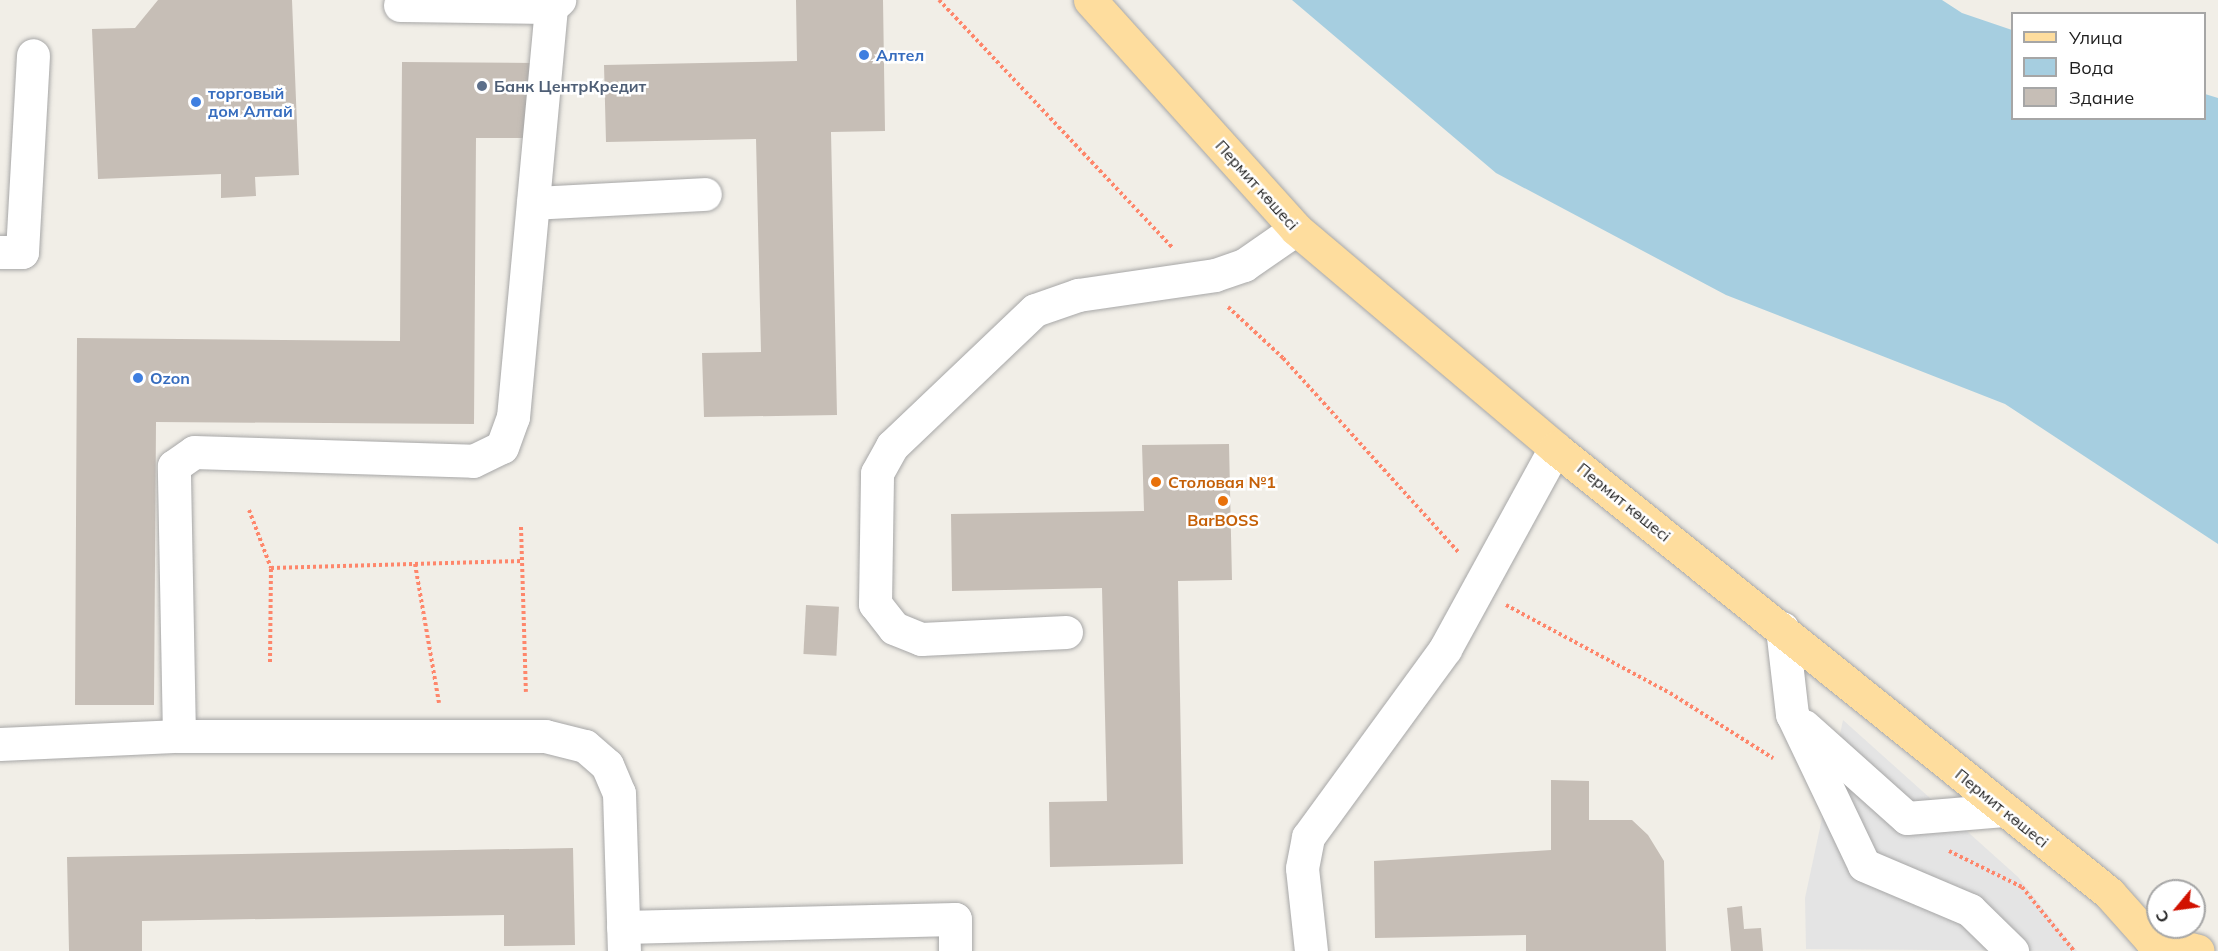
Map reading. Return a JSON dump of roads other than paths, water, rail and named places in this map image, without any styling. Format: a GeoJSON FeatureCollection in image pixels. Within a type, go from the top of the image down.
{"type":"FeatureCollection","features":[{"type":"Feature","properties":{"kind":"main road","name":"Пермит көшесі"},"geometry":{"type":"LineString","coordinates":[[1090,0],[1296,229],[1555,448],[1782,628],[2109,893],[2150,945],[2198,951]]}},
{"type":"Feature","properties":{"kind":"lane"},"geometry":{"type":"LineString","coordinates":[[179,736],[174,466],[194,452],[473,461],[502,447],[513,417],[555,3],[400,5]]}},
{"type":"Feature","properties":{"kind":"lane"},"geometry":{"type":"LineString","coordinates":[[0,252],[22,252],[33,55]]}},
{"type":"Feature","properties":{"kind":"lane"},"geometry":{"type":"LineString","coordinates":[[533,203],[705,194]]}},
{"type":"Feature","properties":{"kind":"lane"},"geometry":{"type":"LineString","coordinates":[[1066,632],[921,639],[894,628],[875,604],[877,473],[892,446],[1035,310],[1078,295],[1215,275],[1244,265],[1296,229]]}},
{"type":"Feature","properties":{"kind":"lane"},"geometry":{"type":"LineString","coordinates":[[1311,951],[1302,868],[1308,837],[1445,649],[1555,448]]}},
{"type":"Feature","properties":{"kind":"lane"},"geometry":{"type":"LineString","coordinates":[[1782,628],[1792,714],[1864,865],[1970,910],[2012,951]]}},
{"type":"Feature","properties":{"kind":"lane"},"geometry":{"type":"LineString","coordinates":[[1792,714],[1907,818],[2004,810]]}},
{"type":"Feature","properties":{"kind":"lane"},"geometry":{"type":"LineString","coordinates":[[0,744],[179,736],[544,736],[585,746],[607,765],[619,793],[624,939],[955,919],[955,951]]}},
{"type":"Feature","properties":{"kind":"water"},"geometry":{"type":"Polygon","coordinates":[[[1292,0],[1942,0],[1962,13],[2011,30],[2011,120],[2206,120],[2206,94],[2218,98],[2218,544],[2005,404],[1726,295],[1496,173],[1292,0]]]}},
{"type":"Feature","properties":{"kind":"place","name":"Алтел"},"geometry":{"type":"Point","coordinates":[864,55]}},
{"type":"Feature","properties":{"kind":"place","name":"Банк ЦентрКредит"},"geometry":{"type":"Point","coordinates":[482,86]}},
{"type":"Feature","properties":{"kind":"place","name":"торговый дом Алтай"},"geometry":{"type":"Point","coordinates":[196,102]}},
{"type":"Feature","properties":{"kind":"place","name":"Ozon"},"geometry":{"type":"Point","coordinates":[138,378]}},
{"type":"Feature","properties":{"kind":"place","name":"Столовая №1"},"geometry":{"type":"Point","coordinates":[1156,482]}},
{"type":"Feature","properties":{"kind":"place","name":"BarBOSS"},"geometry":{"type":"Point","coordinates":[1223,501]}}]}
